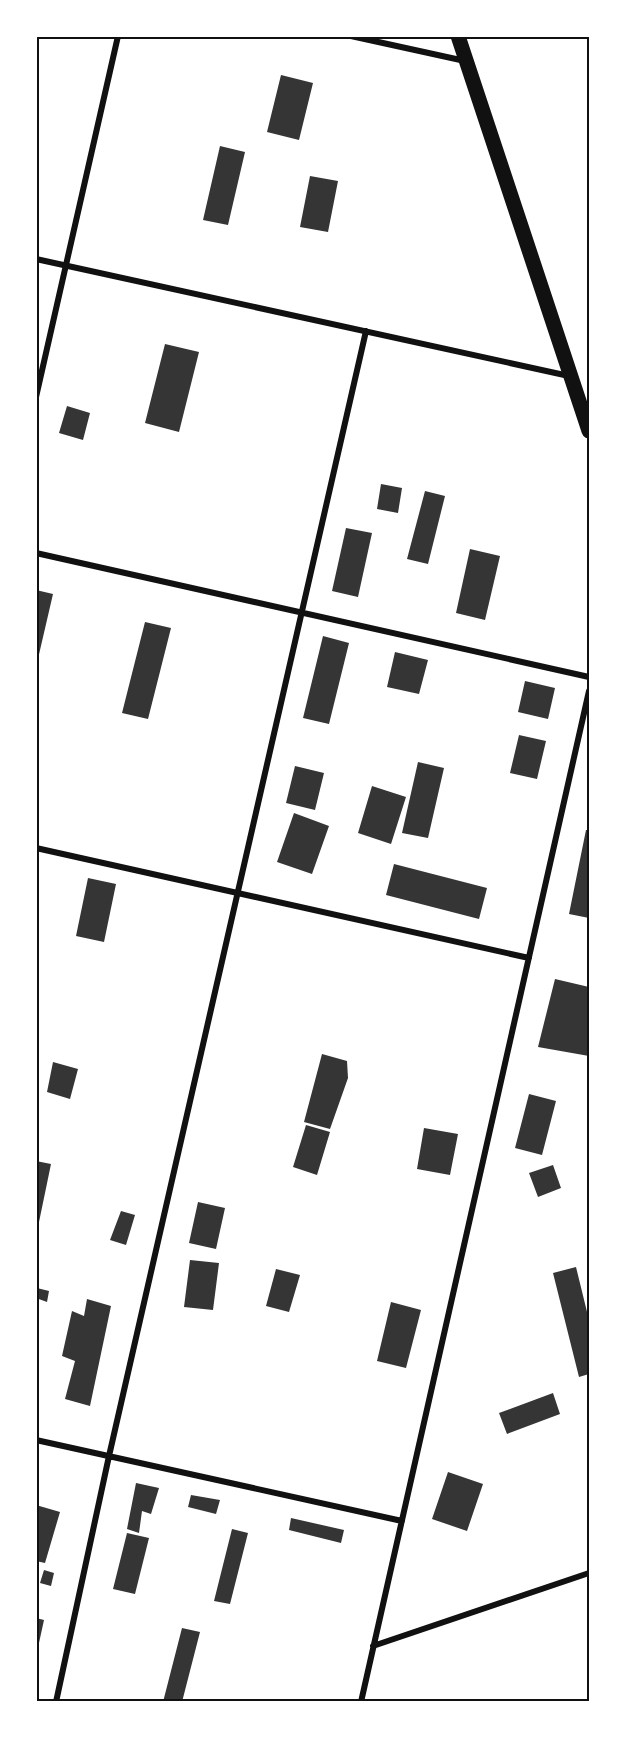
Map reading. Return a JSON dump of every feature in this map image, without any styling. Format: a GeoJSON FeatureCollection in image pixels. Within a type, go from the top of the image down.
{"type":"FeatureCollection","features":[{"type":"Feature","properties":{"kind":"main road"},"geometry":{"type":"LineString","coordinates":[[458,36],[589,431]]}},
{"type":"Feature","properties":{"kind":"street"},"geometry":{"type":"LineString","coordinates":[[36,397],[118,36]]}},
{"type":"Feature","properties":{"kind":"street"},"geometry":{"type":"LineString","coordinates":[[351,36],[466,62]]}},
{"type":"Feature","properties":{"kind":"street"},"geometry":{"type":"LineString","coordinates":[[36,259],[571,376]]}},
{"type":"Feature","properties":{"kind":"street"},"geometry":{"type":"LineString","coordinates":[[56,1702],[109,1456],[366,331]]}},
{"type":"Feature","properties":{"kind":"street"},"geometry":{"type":"LineString","coordinates":[[36,553],[589,677]]}},
{"type":"Feature","properties":{"kind":"street"},"geometry":{"type":"LineString","coordinates":[[361,1702],[589,691]]}},
{"type":"Feature","properties":{"kind":"street"},"geometry":{"type":"LineString","coordinates":[[36,848],[529,958]]}},
{"type":"Feature","properties":{"kind":"street"},"geometry":{"type":"LineString","coordinates":[[36,1440],[402,1521]]}},
{"type":"Feature","properties":{"kind":"street"},"geometry":{"type":"LineString","coordinates":[[374,1646],[589,1574]]}},
{"type":"Feature","properties":{"kind":"building"},"geometry":{"type":"Polygon","coordinates":[[[281,75],[313,83],[299,140],[267,132],[281,75]]]}},
{"type":"Feature","properties":{"kind":"building"},"geometry":{"type":"Polygon","coordinates":[[[220,146],[245,152],[228,225],[203,220],[220,146]]]}},
{"type":"Feature","properties":{"kind":"building"},"geometry":{"type":"Polygon","coordinates":[[[310,176],[338,181],[328,232],[300,227],[310,176]]]}},
{"type":"Feature","properties":{"kind":"building"},"geometry":{"type":"Polygon","coordinates":[[[165,344],[199,352],[179,432],[145,423],[165,344]]]}},
{"type":"Feature","properties":{"kind":"building"},"geometry":{"type":"Polygon","coordinates":[[[67,406],[90,413],[83,440],[59,433],[67,406]]]}},
{"type":"Feature","properties":{"kind":"building"},"geometry":{"type":"Polygon","coordinates":[[[381,484],[402,488],[398,513],[377,509],[381,484]]]}},
{"type":"Feature","properties":{"kind":"building"},"geometry":{"type":"Polygon","coordinates":[[[425,491],[445,496],[428,564],[407,559],[425,491]]]}},
{"type":"Feature","properties":{"kind":"building"},"geometry":{"type":"Polygon","coordinates":[[[346,528],[372,533],[358,597],[332,591],[346,528]]]}},
{"type":"Feature","properties":{"kind":"building"},"geometry":{"type":"Polygon","coordinates":[[[470,549],[500,556],[485,620],[456,613],[470,549]]]}},
{"type":"Feature","properties":{"kind":"building"},"geometry":{"type":"Polygon","coordinates":[[[36,590],[53,594],[37,663],[36,663],[36,590]]]}},
{"type":"Feature","properties":{"kind":"building"},"geometry":{"type":"Polygon","coordinates":[[[145,622],[171,628],[148,719],[122,713],[145,622]]]}},
{"type":"Feature","properties":{"kind":"building"},"geometry":{"type":"Polygon","coordinates":[[[323,636],[349,643],[329,724],[303,718],[323,636]]]}},
{"type":"Feature","properties":{"kind":"building"},"geometry":{"type":"Polygon","coordinates":[[[395,652],[428,660],[419,694],[387,687],[395,652]]]}},
{"type":"Feature","properties":{"kind":"building"},"geometry":{"type":"Polygon","coordinates":[[[525,681],[555,688],[548,719],[518,712],[525,681]]]}},
{"type":"Feature","properties":{"kind":"building"},"geometry":{"type":"Polygon","coordinates":[[[519,735],[546,741],[537,779],[510,773],[519,735]]]}},
{"type":"Feature","properties":{"kind":"building"},"geometry":{"type":"Polygon","coordinates":[[[418,762],[444,768],[428,838],[402,833],[418,762]]]}},
{"type":"Feature","properties":{"kind":"building"},"geometry":{"type":"Polygon","coordinates":[[[295,766],[324,773],[315,810],[286,803],[295,766]]]}},
{"type":"Feature","properties":{"kind":"building"},"geometry":{"type":"Polygon","coordinates":[[[372,786],[406,797],[391,844],[358,833],[372,786]]]}},
{"type":"Feature","properties":{"kind":"building"},"geometry":{"type":"Polygon","coordinates":[[[294,813],[329,826],[312,874],[277,862],[294,813]]]}},
{"type":"Feature","properties":{"kind":"building"},"geometry":{"type":"Polygon","coordinates":[[[586,830],[589,830],[589,918],[569,914],[586,830]]]}},
{"type":"Feature","properties":{"kind":"building"},"geometry":{"type":"Polygon","coordinates":[[[394,864],[487,888],[479,919],[386,895],[394,864]]]}},
{"type":"Feature","properties":{"kind":"building"},"geometry":{"type":"Polygon","coordinates":[[[88,878],[116,884],[104,942],[76,936],[88,878]]]}},
{"type":"Feature","properties":{"kind":"building"},"geometry":{"type":"Polygon","coordinates":[[[555,979],[589,987],[589,1056],[538,1047],[555,979]]]}},
{"type":"Feature","properties":{"kind":"building"},"geometry":{"type":"Polygon","coordinates":[[[322,1054],[347,1061],[348,1078],[330,1129],[304,1122],[322,1054]]]}},
{"type":"Feature","properties":{"kind":"building"},"geometry":{"type":"Polygon","coordinates":[[[53,1062],[78,1069],[70,1099],[47,1092],[53,1062]]]}},
{"type":"Feature","properties":{"kind":"building"},"geometry":{"type":"Polygon","coordinates":[[[529,1094],[556,1101],[542,1155],[515,1148],[529,1094]]]}},
{"type":"Feature","properties":{"kind":"building"},"geometry":{"type":"Polygon","coordinates":[[[306,1125],[330,1132],[317,1175],[293,1167],[306,1125]]]}},
{"type":"Feature","properties":{"kind":"building"},"geometry":{"type":"Polygon","coordinates":[[[424,1128],[458,1134],[450,1175],[417,1169],[424,1128]]]}},
{"type":"Feature","properties":{"kind":"building"},"geometry":{"type":"Polygon","coordinates":[[[36,1161],[51,1164],[39,1222],[36,1222],[36,1161]]]}},
{"type":"Feature","properties":{"kind":"building"},"geometry":{"type":"Polygon","coordinates":[[[553,1165],[561,1188],[538,1197],[529,1173],[553,1165]]]}},
{"type":"Feature","properties":{"kind":"building"},"geometry":{"type":"Polygon","coordinates":[[[198,1202],[225,1208],[216,1249],[189,1243],[198,1202]]]}},
{"type":"Feature","properties":{"kind":"building"},"geometry":{"type":"Polygon","coordinates":[[[121,1211],[135,1215],[126,1245],[110,1240],[121,1211]]]}},
{"type":"Feature","properties":{"kind":"building"},"geometry":{"type":"Polygon","coordinates":[[[190,1260],[219,1263],[213,1310],[184,1307],[190,1260]]]}},
{"type":"Feature","properties":{"kind":"building"},"geometry":{"type":"Polygon","coordinates":[[[576,1267],[589,1320],[589,1374],[579,1377],[553,1273],[576,1267]]]}},
{"type":"Feature","properties":{"kind":"building"},"geometry":{"type":"Polygon","coordinates":[[[276,1269],[300,1275],[289,1312],[266,1306],[276,1269]]]}},
{"type":"Feature","properties":{"kind":"building"},"geometry":{"type":"Polygon","coordinates":[[[37,1288],[49,1291],[47,1302],[36,1298],[37,1288]]]}},
{"type":"Feature","properties":{"kind":"building"},"geometry":{"type":"Polygon","coordinates":[[[87,1299],[111,1306],[90,1406],[65,1399],[75,1361],[62,1356],[72,1311],[84,1316],[87,1299]]]}},
{"type":"Feature","properties":{"kind":"building"},"geometry":{"type":"Polygon","coordinates":[[[391,1302],[421,1310],[406,1368],[377,1361],[391,1302]]]}},
{"type":"Feature","properties":{"kind":"building"},"geometry":{"type":"Polygon","coordinates":[[[553,1393],[560,1414],[507,1434],[499,1413],[553,1393]]]}},
{"type":"Feature","properties":{"kind":"building"},"geometry":{"type":"Polygon","coordinates":[[[448,1472],[483,1484],[467,1531],[432,1519],[448,1472]]]}},
{"type":"Feature","properties":{"kind":"building"},"geometry":{"type":"Polygon","coordinates":[[[136,1483],[159,1488],[151,1514],[142,1511],[139,1533],[127,1529],[136,1483]]]}},
{"type":"Feature","properties":{"kind":"building"},"geometry":{"type":"Polygon","coordinates":[[[191,1495],[220,1500],[216,1514],[188,1507],[191,1495]]]}},
{"type":"Feature","properties":{"kind":"building"},"geometry":{"type":"Polygon","coordinates":[[[36,1505],[60,1512],[45,1563],[36,1561],[36,1505]]]}},
{"type":"Feature","properties":{"kind":"building"},"geometry":{"type":"Polygon","coordinates":[[[291,1518],[344,1530],[341,1543],[289,1530],[291,1518]]]}},
{"type":"Feature","properties":{"kind":"building"},"geometry":{"type":"Polygon","coordinates":[[[232,1529],[248,1533],[230,1604],[214,1601],[232,1529]]]}},
{"type":"Feature","properties":{"kind":"building"},"geometry":{"type":"Polygon","coordinates":[[[127,1533],[149,1538],[135,1594],[113,1589],[127,1533]]]}},
{"type":"Feature","properties":{"kind":"building"},"geometry":{"type":"Polygon","coordinates":[[[44,1570],[54,1573],[51,1586],[40,1583],[44,1570]]]}},
{"type":"Feature","properties":{"kind":"building"},"geometry":{"type":"Polygon","coordinates":[[[36,1618],[44,1620],[37,1652],[36,1652],[36,1618]]]}},
{"type":"Feature","properties":{"kind":"building"},"geometry":{"type":"Polygon","coordinates":[[[182,1628],[200,1632],[182,1702],[163,1702],[182,1628]]]}}]}
